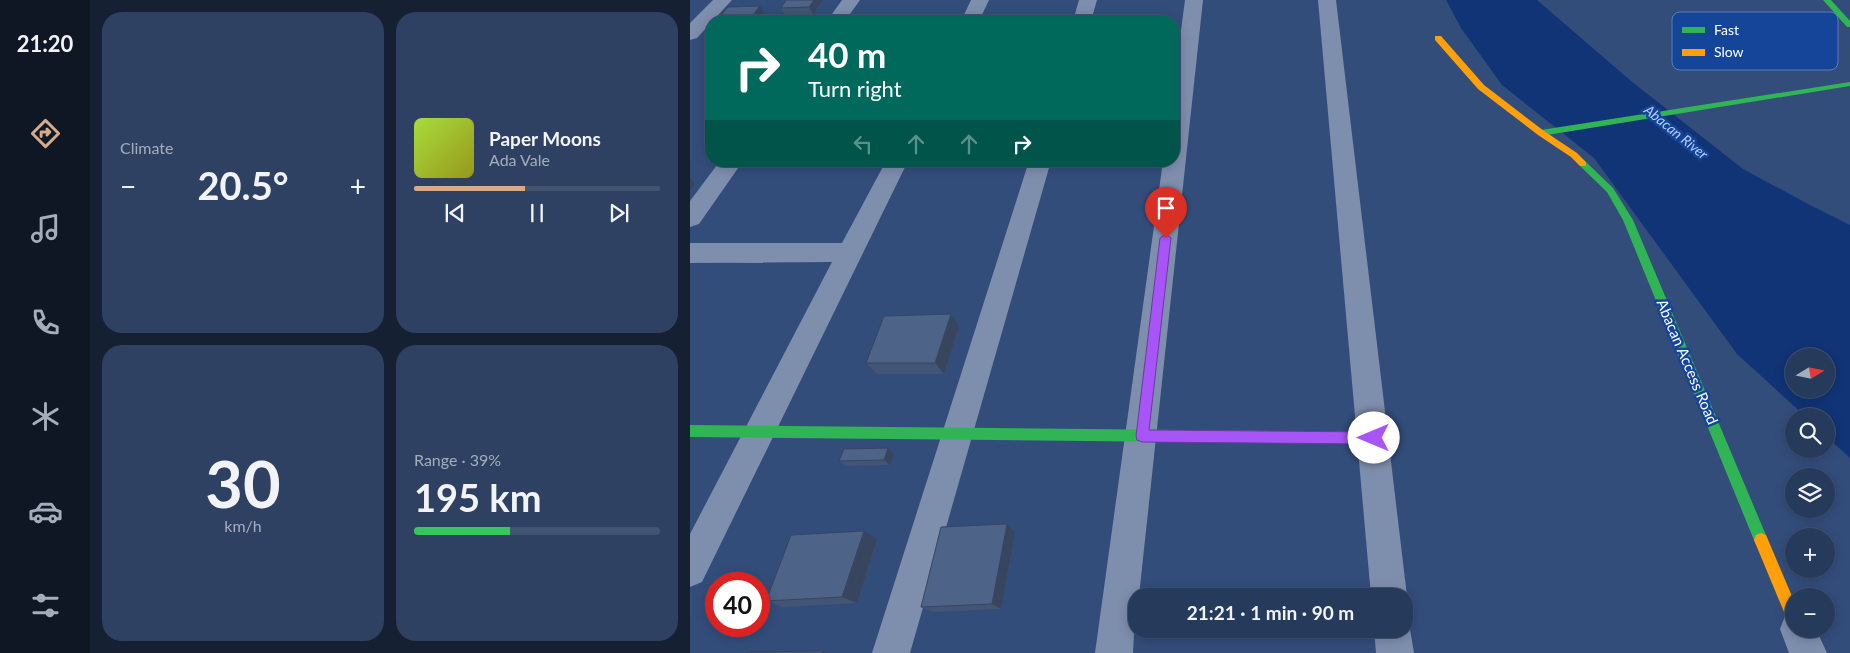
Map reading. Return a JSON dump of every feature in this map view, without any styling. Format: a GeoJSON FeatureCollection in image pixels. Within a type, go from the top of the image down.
{"type":"FeatureCollection","features":[{"type":"Feature","properties":{"kind":"street"},"geometry":{"type":"LineString","coordinates":[[708,15],[723,0]]}},
{"type":"Feature","properties":{"kind":"street"},"geometry":{"type":"LineString","coordinates":[[841,15],[852,0]]}},
{"type":"Feature","properties":{"kind":"street"},"geometry":{"type":"LineString","coordinates":[[973,15],[980,0]]}},
{"type":"Feature","properties":{"kind":"street"},"geometry":{"type":"LineString","coordinates":[[1084,15],[1088,0]]}},
{"type":"Feature","properties":{"kind":"street"},"geometry":{"type":"LineString","coordinates":[[1180,117],[1194,0]]}},
{"type":"Feature","properties":{"kind":"street"},"geometry":{"type":"LineString","coordinates":[[1327,0],[1388,588]]}},
{"type":"Feature","properties":{"kind":"street"},"geometry":{"type":"LineString","coordinates":[[1827,0],[1850,25]]}},
{"type":"Feature","properties":{"kind":"street"},"geometry":{"type":"LineString","coordinates":[[690,34],[705,19]]}},
{"type":"Feature","properties":{"kind":"street","name":"Abacan Access Road"},"geometry":{"type":"LineString","coordinates":[[1438,38],[1481,87],[1541,133],[1574,155],[1610,190],[1628,220],[1785,597]]}},
{"type":"Feature","properties":{"kind":"street"},"geometry":{"type":"LineString","coordinates":[[1541,133],[1850,84]]}},
{"type":"Feature","properties":{"kind":"street"},"geometry":{"type":"LineString","coordinates":[[690,218],[728,167]]}},
{"type":"Feature","properties":{"kind":"street"},"geometry":{"type":"LineString","coordinates":[[690,570],[894,167]]}},
{"type":"Feature","properties":{"kind":"street"},"geometry":{"type":"LineString","coordinates":[[891,653],[1038,167]]}},
{"type":"Feature","properties":{"kind":"street"},"geometry":{"type":"LineString","coordinates":[[1114,653],[1174,167]]}},
{"type":"Feature","properties":{"kind":"street"},"geometry":{"type":"LineString","coordinates":[[690,254],[850,252]]}},
{"type":"Feature","properties":{"kind":"street"},"geometry":{"type":"LineString","coordinates":[[690,431],[760,430],[1374,438]]}},
{"type":"Feature","properties":{"kind":"street"},"geometry":{"type":"LineString","coordinates":[[1393,638],[1395,653]]}},
{"type":"Feature","properties":{"kind":"street"},"geometry":{"type":"LineString","coordinates":[[1802,638],[1808,653]]}},
{"type":"Feature","properties":{"kind":"water","name":"Abacan River"},"geometry":{"type":"Polygon","coordinates":[[[1446,0],[1537,0],[1631,81],[1743,169],[1850,225],[1850,458],[1835,444],[1835,408],[1796,408],[1785,398],[1835,398],[1835,348],[1785,348],[1785,398],[1737,354],[1594,158],[1502,85],[1461,28],[1446,0]]]}},
{"type":"Feature","properties":{"kind":"building"},"geometry":{"type":"Polygon","coordinates":[[[786,0],[814,0],[809,7],[781,8],[786,0]]]}},
{"type":"Feature","properties":{"kind":"building"},"geometry":{"type":"Polygon","coordinates":[[[760,6],[753,15],[721,15],[728,7],[760,6]]]}},
{"type":"Feature","properties":{"kind":"building"},"geometry":{"type":"Polygon","coordinates":[[[951,314],[935,363],[866,363],[884,316],[951,314]]]}},
{"type":"Feature","properties":{"kind":"building"},"geometry":{"type":"Polygon","coordinates":[[[888,448],[884,460],[839,461],[844,449],[888,448]]]}},
{"type":"Feature","properties":{"kind":"building"},"geometry":{"type":"Polygon","coordinates":[[[1007,524],[992,604],[921,607],[941,527],[1007,524]]]}},
{"type":"Feature","properties":{"kind":"building"},"geometry":{"type":"Polygon","coordinates":[[[864,531],[842,597],[770,601],[770,590],[791,535],[864,531]]]}},
{"type":"Feature","properties":{"kind":"building"},"geometry":{"type":"Polygon","coordinates":[[[823,651],[822,653],[746,653],[747,652],[823,651]]]}},
{"type":"Feature","properties":{"kind":"traffic: fast"},"geometry":{"type":"LineString","coordinates":[[1827,0],[1850,25]]}},
{"type":"Feature","properties":{"kind":"traffic: fast"},"geometry":{"type":"LineString","coordinates":[[1541,133],[1850,84]]}},
{"type":"Feature","properties":{"kind":"traffic: fast"},"geometry":{"type":"LineString","coordinates":[[1583,164],[1610,190],[1628,220],[1761,540]]}},
{"type":"Feature","properties":{"kind":"traffic: fast"},"geometry":{"type":"LineString","coordinates":[[690,431],[1374,438]]}},
{"type":"Feature","properties":{"kind":"traffic: slow"},"geometry":{"type":"LineString","coordinates":[[1438,38],[1481,87],[1541,133],[1574,155],[1583,164]]}},
{"type":"Feature","properties":{"kind":"traffic: slow"},"geometry":{"type":"LineString","coordinates":[[1761,540],[1785,597]]}},
{"type":"Feature","properties":{"kind":"route"},"geometry":{"type":"LineString","coordinates":[[1166,238],[1142,436],[1374,438]]}}]}
